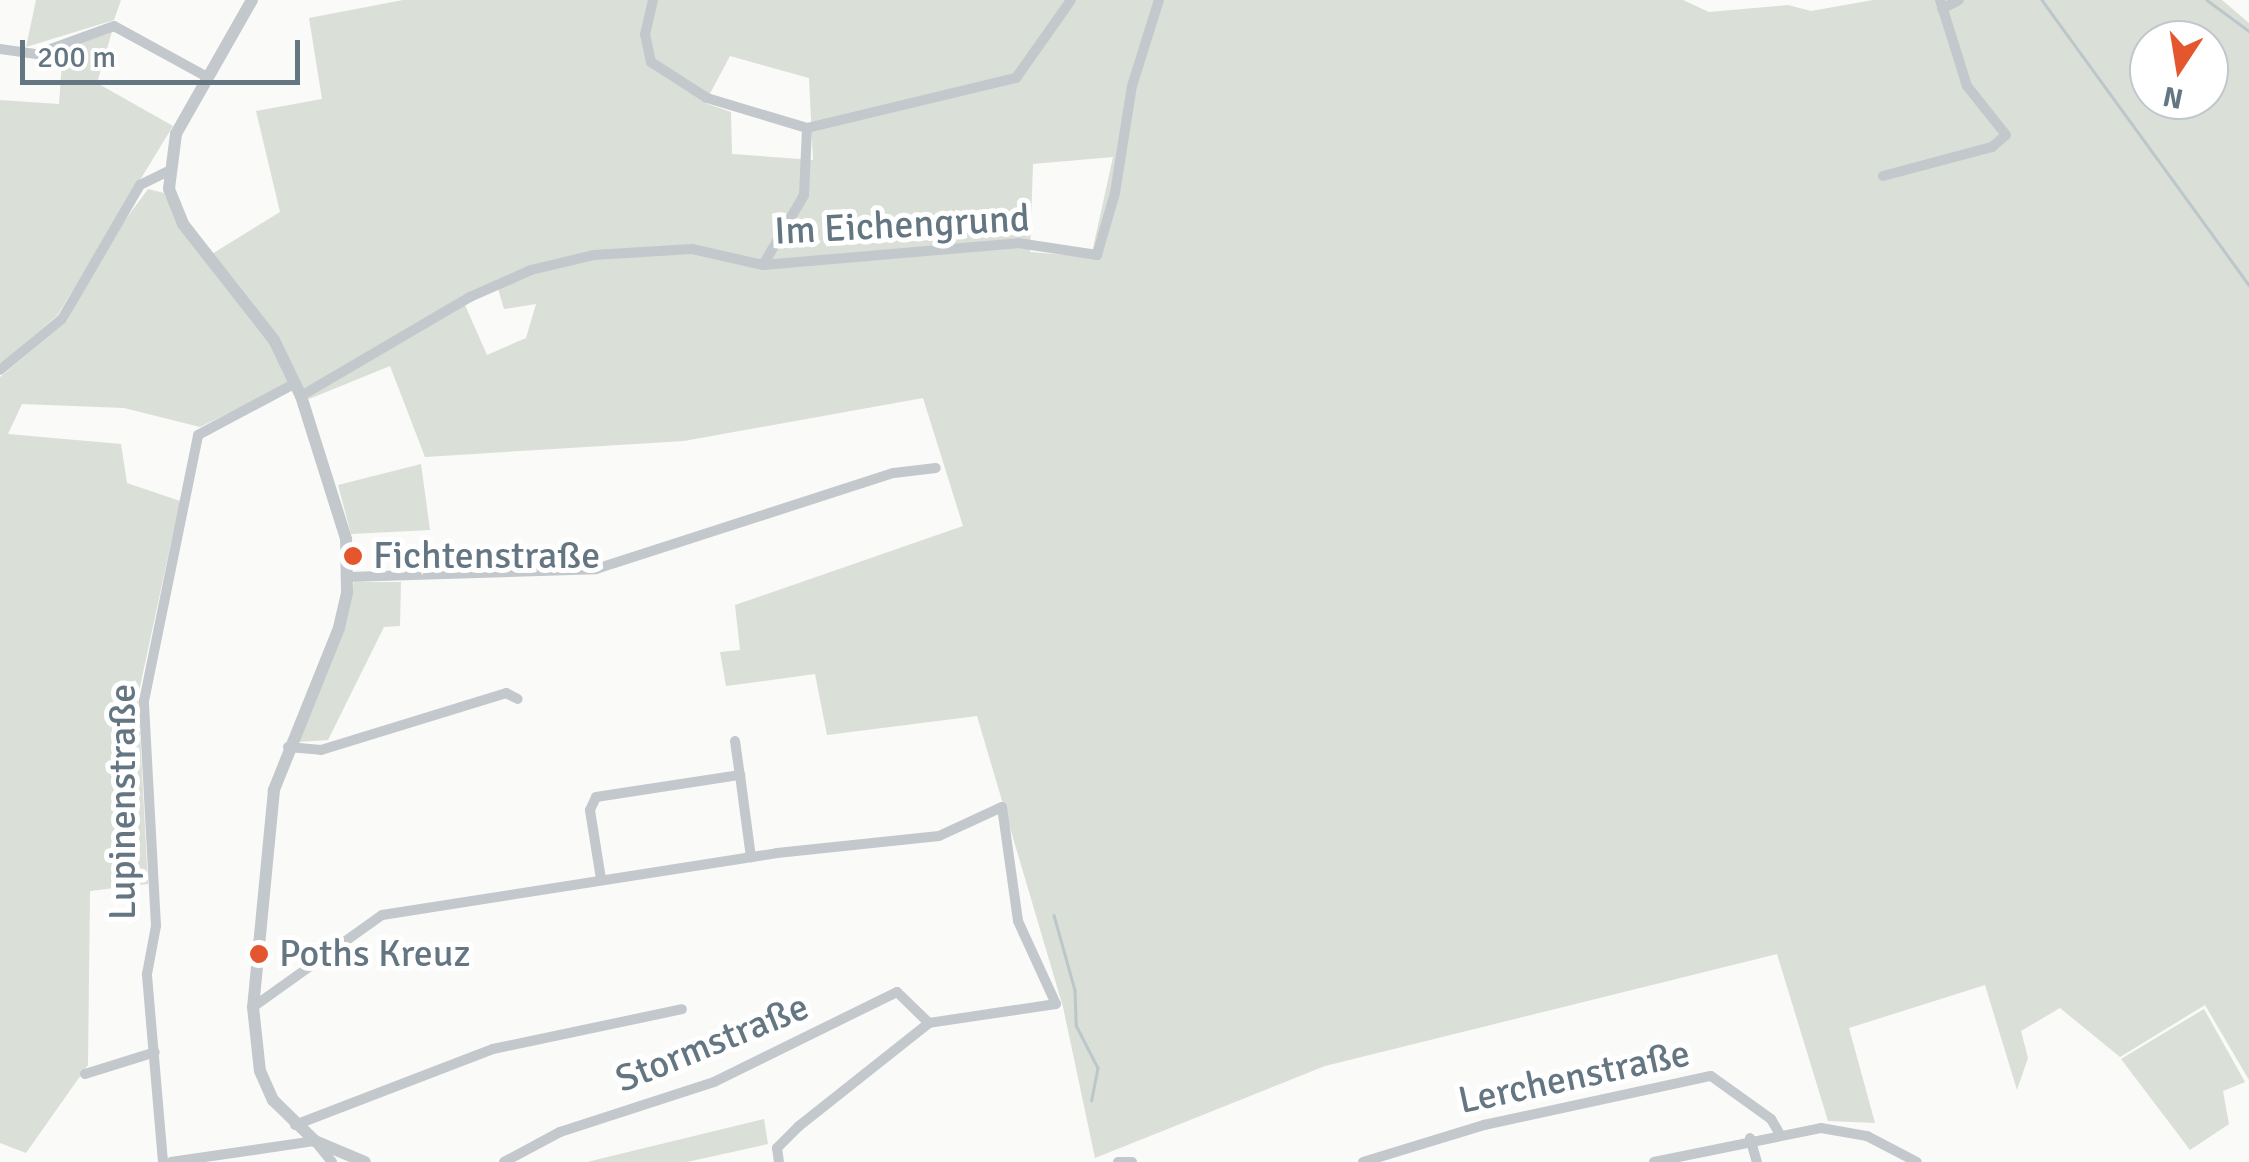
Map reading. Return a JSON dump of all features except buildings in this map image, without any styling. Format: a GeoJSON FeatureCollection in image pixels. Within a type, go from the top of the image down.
{"type":"FeatureCollection","features":[{"type":"Feature","properties":{"kind":"street"},"geometry":{"type":"LineString","coordinates":[[252,0],[176,134],[167,172],[184,224],[256,311],[299,389],[346,539],[348,578],[339,628],[288,747],[270,808],[253,1007],[265,1088],[294,1126],[315,1141],[364,1162]]}},
{"type":"Feature","properties":{"kind":"street"},"geometry":{"type":"LineString","coordinates":[[654,0],[645,34],[651,62],[707,98],[807,128],[1016,78],[1071,0]]}},
{"type":"Feature","properties":{"kind":"street","name":"Im Eichengrund"},"geometry":{"type":"LineString","coordinates":[[299,389],[470,297],[531,270],[661,250],[763,264],[1018,244],[1097,255],[1116,193],[1132,86],[1160,0]]}},
{"type":"Feature","properties":{"kind":"street"},"geometry":{"type":"LineString","coordinates":[[1883,176],[1992,147],[2006,135],[1967,86],[1941,4],[1959,0]]}},
{"type":"Feature","properties":{"kind":"street"},"geometry":{"type":"LineString","coordinates":[[0,49],[37,54],[114,26],[207,77]]}},
{"type":"Feature","properties":{"kind":"street"},"geometry":{"type":"LineString","coordinates":[[763,264],[804,195],[807,128]]}},
{"type":"Feature","properties":{"kind":"street"},"geometry":{"type":"LineString","coordinates":[[0,370],[62,320],[140,185],[167,172]]}},
{"type":"Feature","properties":{"kind":"street","name":"Lupinenstraße"},"geometry":{"type":"LineString","coordinates":[[163,1162],[148,974],[156,926],[144,700],[198,436],[299,389]]}},
{"type":"Feature","properties":{"kind":"street"},"geometry":{"type":"LineString","coordinates":[[348,578],[596,569],[894,473],[936,468]]}},
{"type":"Feature","properties":{"kind":"street"},"geometry":{"type":"LineString","coordinates":[[288,747],[320,750],[506,693],[518,700]]}},
{"type":"Feature","properties":{"kind":"street"},"geometry":{"type":"LineString","coordinates":[[735,741],[751,858]]}},
{"type":"Feature","properties":{"kind":"street"},"geometry":{"type":"LineString","coordinates":[[600,880],[592,800],[740,776]]}},
{"type":"Feature","properties":{"kind":"street"},"geometry":{"type":"LineString","coordinates":[[253,1007],[382,915],[751,858],[940,836],[1002,807],[1018,921],[1056,1004],[929,1023],[798,1128],[777,1148],[779,1162]]}},
{"type":"Feature","properties":{"kind":"street","name":"Stormstraße"},"geometry":{"type":"LineString","coordinates":[[504,1162],[560,1132],[714,1082],[897,992],[929,1023]]}},
{"type":"Feature","properties":{"kind":"street"},"geometry":{"type":"LineString","coordinates":[[294,1126],[493,1049],[682,1009]]}},
{"type":"Feature","properties":{"kind":"street"},"geometry":{"type":"LineString","coordinates":[[85,1074],[155,1052]]}},
{"type":"Feature","properties":{"kind":"street","name":"Lerchenstraße"},"geometry":{"type":"LineString","coordinates":[[1363,1162],[1484,1124],[1711,1076],[1771,1119],[1779,1133]]}},
{"type":"Feature","properties":{"kind":"street"},"geometry":{"type":"LineString","coordinates":[[1654,1162],[1779,1133],[1843,1130],[1917,1162]]}},
{"type":"Feature","properties":{"kind":"street"},"geometry":{"type":"LineString","coordinates":[[1750,1138],[1756,1162]]}},
{"type":"Feature","properties":{"kind":"street"},"geometry":{"type":"LineString","coordinates":[[171,1162],[315,1141]]}},
{"type":"Feature","properties":{"kind":"street"},"geometry":{"type":"LineString","coordinates":[[315,1141],[332,1162]]}},
{"type":"Feature","properties":{"kind":"shaded area"},"geometry":{"type":"Polygon","coordinates":[[[36,0],[121,0],[114,20],[26,47],[36,0]]]}},
{"type":"Feature","properties":{"kind":"shaded area"},"geometry":{"type":"Polygon","coordinates":[[[403,0],[1683,0],[1709,12],[1788,5],[1811,11],[1873,0],[2222,0],[2249,23],[2249,1080],[2205,1005],[2120,1057],[2060,1008],[2021,1031],[2028,1058],[2017,1090],[1985,985],[1849,1028],[1875,1123],[1828,1121],[1777,954],[1325,1066],[1095,1158],[1063,1007],[977,716],[827,735],[815,674],[726,686],[720,652],[740,650],[735,605],[963,526],[923,398],[684,441],[425,457],[390,366],[309,399],[297,380],[200,427],[124,408],[22,404],[8,434],[121,444],[127,483],[180,501],[138,696],[148,884],[90,891],[88,1065],[26,1153],[0,1143],[0,377],[67,321],[108,243],[148,189],[164,193],[180,227],[212,254],[280,212],[256,111],[322,99],[309,18],[403,0]],[[730,56],[705,103],[731,112],[732,154],[813,160],[809,78],[730,56]],[[1113,157],[1033,164],[1030,252],[1091,257],[1113,157]],[[496,282],[461,296],[487,355],[526,338],[536,304],[504,309],[496,282]]]}},
{"type":"Feature","properties":{"kind":"shaded area"},"geometry":{"type":"Polygon","coordinates":[[[112,32],[97,83],[173,126],[57,316],[0,364],[0,100],[59,104],[63,49],[112,32]]]}},
{"type":"Feature","properties":{"kind":"shaded area"},"geometry":{"type":"Polygon","coordinates":[[[421,464],[430,530],[351,534],[338,485],[421,464]]]}},
{"type":"Feature","properties":{"kind":"shaded area"},"geometry":{"type":"Polygon","coordinates":[[[354,582],[401,582],[400,626],[384,627],[328,740],[298,742],[354,582]]]}},
{"type":"Feature","properties":{"kind":"shaded area"},"geometry":{"type":"Polygon","coordinates":[[[2204,1009],[2245,1082],[2223,1091],[2229,1124],[2190,1150],[2121,1059],[2204,1009]]]}},
{"type":"Feature","properties":{"kind":"shaded area"},"geometry":{"type":"Polygon","coordinates":[[[764,1119],[768,1144],[687,1162],[587,1162],[764,1119]]]}},
{"type":"Feature","properties":{"kind":"waterway"},"geometry":{"type":"LineString","coordinates":[[2042,0],[2249,285]]}},
{"type":"Feature","properties":{"kind":"waterway"},"geometry":{"type":"LineString","coordinates":[[2207,0],[2249,31]]}},
{"type":"Feature","properties":{"kind":"waterway"},"geometry":{"type":"LineString","coordinates":[[1054,915],[1075,990],[1076,1025],[1098,1068],[1092,1100]]}},
{"type":"Feature","properties":{"kind":"place","name":"Fichtenstraße"},"geometry":{"type":"Point","coordinates":[353,556]}},
{"type":"Feature","properties":{"kind":"place","name":"Poths Kreuz"},"geometry":{"type":"Point","coordinates":[259,954]}}]}
